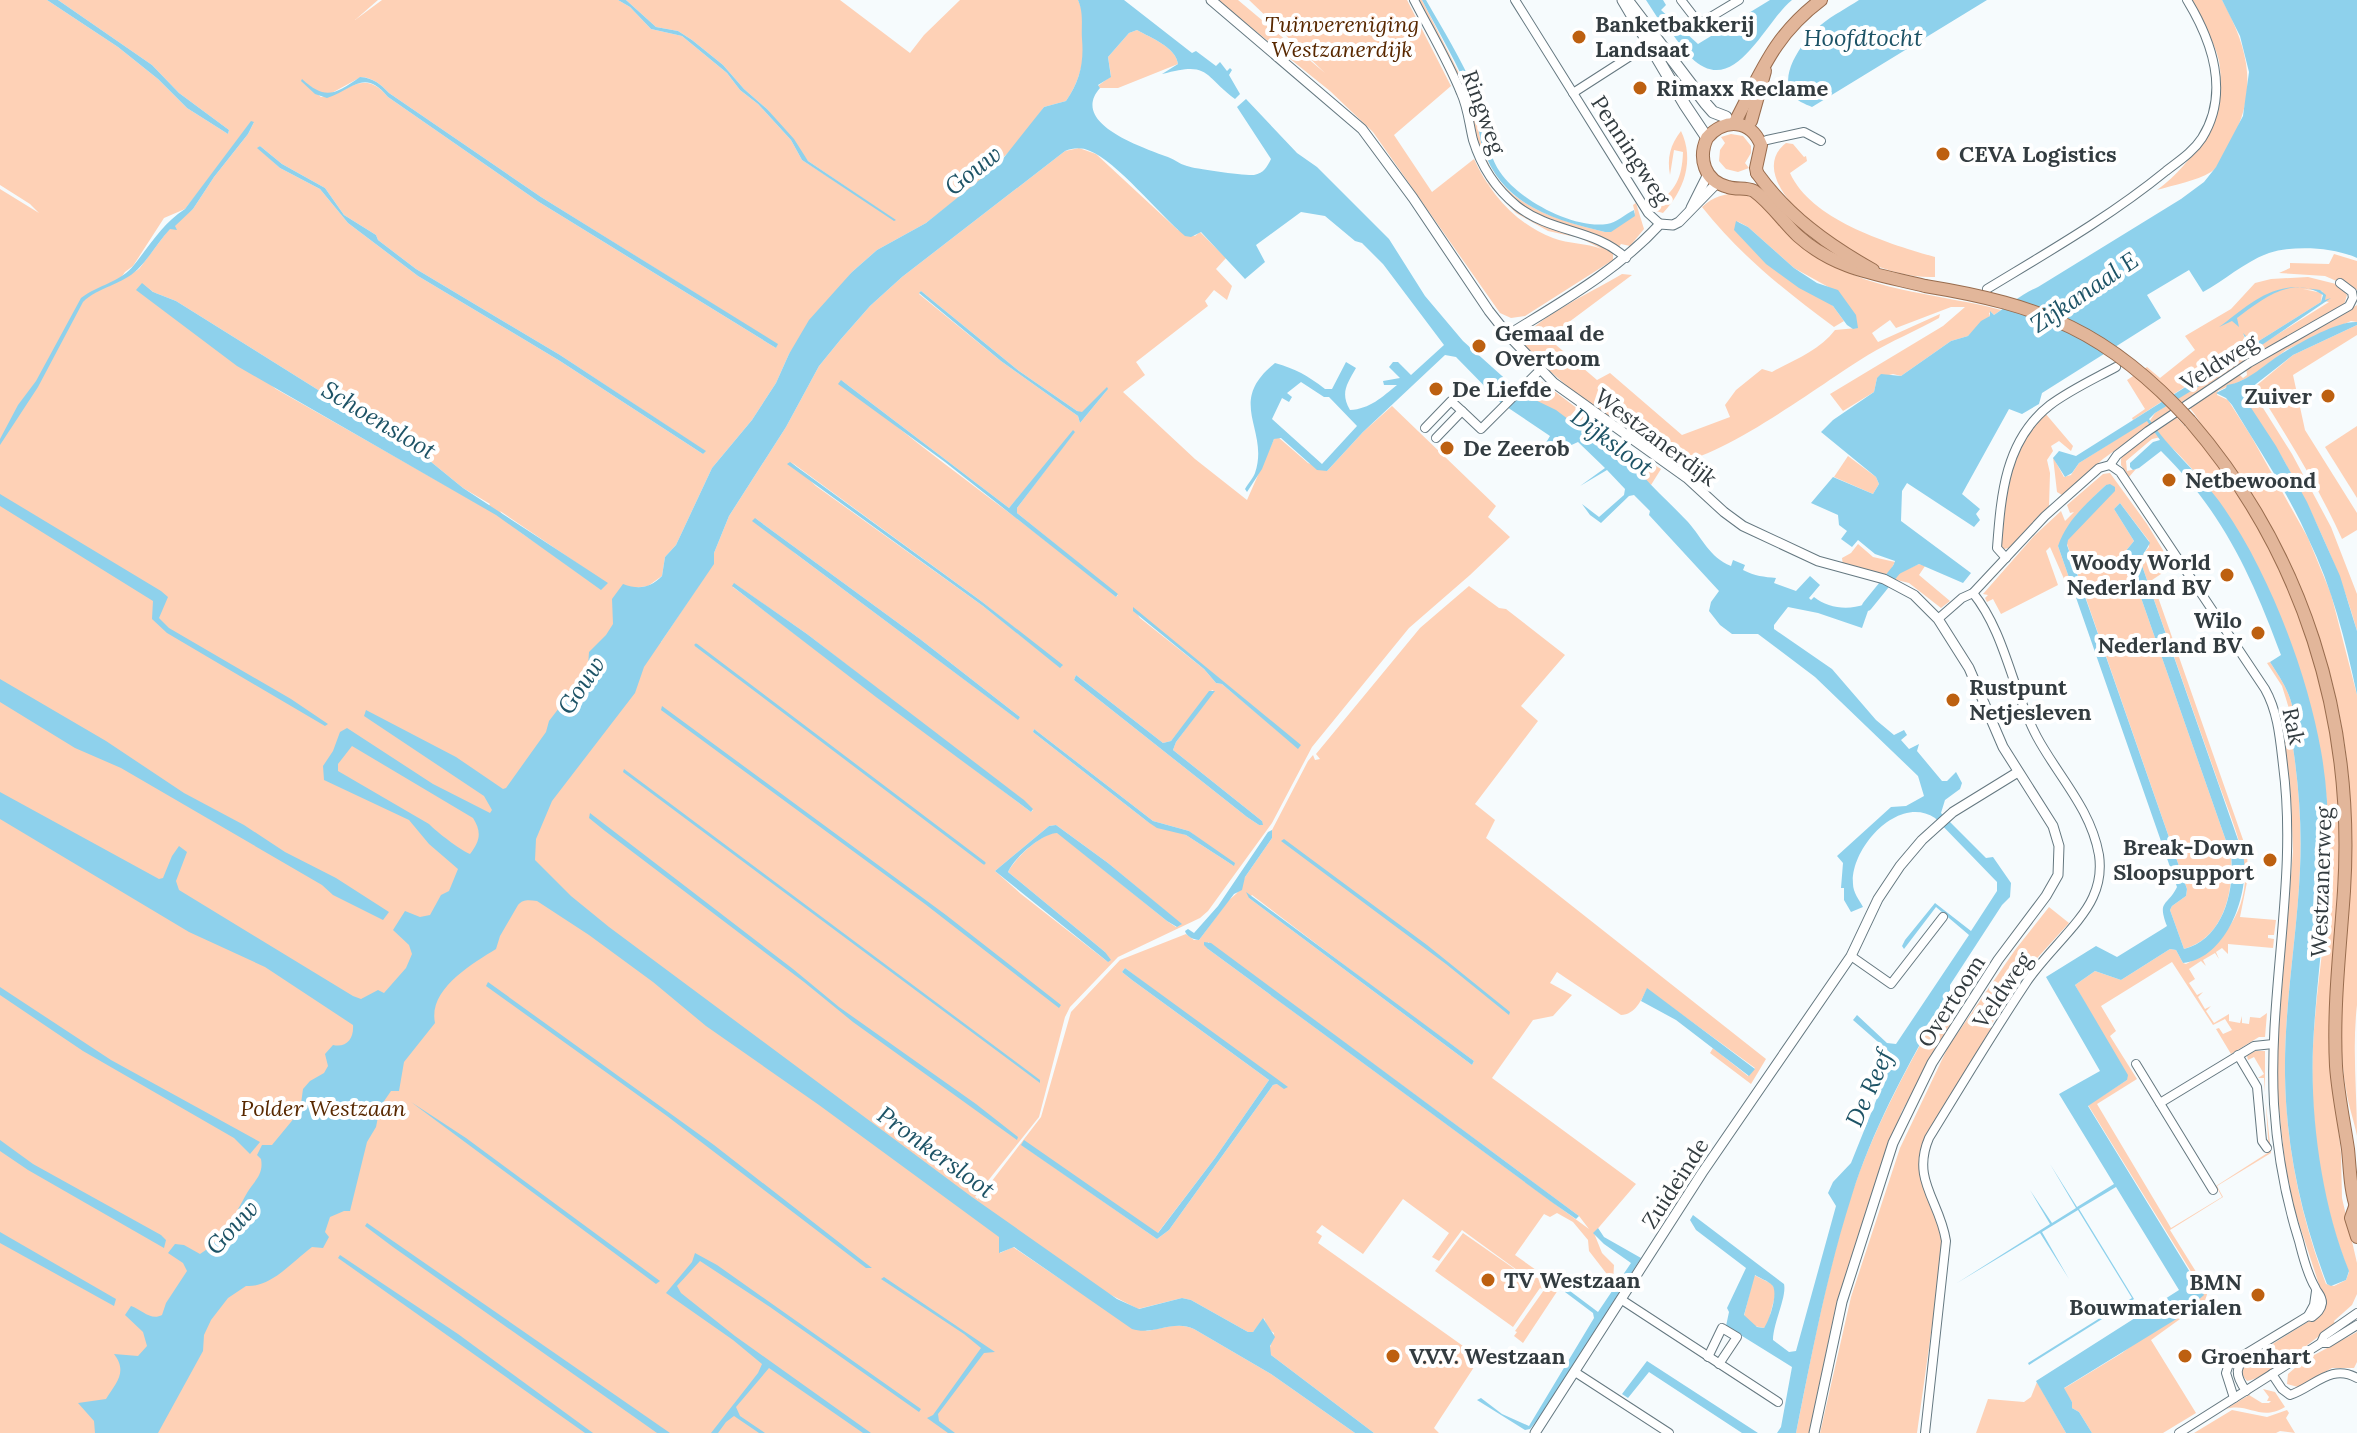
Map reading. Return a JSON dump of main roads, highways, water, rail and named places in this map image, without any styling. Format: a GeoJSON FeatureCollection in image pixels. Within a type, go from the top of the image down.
{"type":"FeatureCollection","features":[{"type":"Feature","properties":{"kind":"main road"},"geometry":{"type":"LineString","coordinates":[[1625,0],[1642,35],[1710,135]]}},
{"type":"Feature","properties":{"kind":"main road"},"geometry":{"type":"LineString","coordinates":[[1625,0],[1713,112],[1751,129],[1763,140]]}},
{"type":"Feature","properties":{"kind":"main road"},"geometry":{"type":"LineString","coordinates":[[1732,119],[1751,121],[1761,129],[1768,155],[1760,171],[1739,181],[1716,178],[1703,165],[1702,152],[1710,135],[1732,119],[1793,23],[1821,0]]}},
{"type":"Feature","properties":{"kind":"main road"},"geometry":{"type":"LineString","coordinates":[[1751,121],[1769,57]]}},
{"type":"Feature","properties":{"kind":"main road","name":"Westzanerweg"},"geometry":{"type":"LineString","coordinates":[[1760,171],[1814,234],[1880,274]]}},
{"type":"Feature","properties":{"kind":"main road","name":"Westzanerweg"},"geometry":{"type":"LineString","coordinates":[[1716,178],[1727,187],[1750,189],[1759,194],[1780,219],[1818,251],[1857,271],[2001,300],[2076,328],[2140,371],[2190,421],[2232,473],[2257,511],[2298,593],[2331,700],[2339,742],[2346,823],[2336,1004],[2336,1067],[2356,1208],[2351,1218],[2357,1237]]}},
{"type":"Feature","properties":{"kind":"water"},"geometry":{"type":"Polygon","coordinates":[[[47,0],[58,0],[152,65],[179,93],[229,130],[228,134],[187,108],[158,79],[118,47],[47,0]]]}},
{"type":"Feature","properties":{"kind":"water"},"geometry":{"type":"Polygon","coordinates":[[[618,0],[626,0],[656,27],[678,31],[692,40],[723,65],[767,109],[794,139],[808,161],[896,220],[802,160],[791,140],[758,104],[740,90],[727,73],[682,36],[651,29],[630,7],[618,0]]]}},
{"type":"Feature","properties":{"kind":"water","name":"Gouw"},"geometry":{"type":"Polygon","coordinates":[[[1078,0],[1124,0],[1192,53],[1196,51],[1216,66],[1220,62],[1227,71],[1230,68],[1229,75],[1240,94],[1235,99],[1204,72],[1197,70],[1162,74],[1178,64],[1176,58],[1162,44],[1137,30],[1129,33],[1108,57],[1111,77],[1098,85],[1100,88],[1093,101],[1094,112],[1101,123],[1126,140],[1184,165],[1254,175],[1263,171],[1271,159],[1237,107],[1246,99],[1297,153],[1317,167],[1389,239],[1425,296],[1463,341],[1521,393],[1556,410],[1643,476],[1688,522],[1717,558],[1731,566],[1733,560],[1745,565],[1743,570],[1776,578],[1774,583],[1796,591],[1810,576],[1820,585],[1809,598],[1811,600],[1814,597],[1825,604],[1845,608],[1865,604],[1869,608],[1862,628],[1818,613],[1788,607],[1774,629],[1832,669],[1876,720],[1894,735],[1904,730],[1907,735],[1901,740],[1909,749],[1919,744],[1917,751],[1942,781],[1947,781],[1956,772],[1962,783],[1960,789],[1945,800],[1941,813],[1986,858],[1993,857],[2011,883],[2010,897],[1950,985],[1950,991],[1883,1116],[1861,1168],[1835,1254],[1796,1433],[1777,1433],[1781,1427],[1792,1367],[1726,1326],[1727,1308],[1746,1268],[1696,1230],[1690,1220],[1693,1215],[1784,1284],[1773,1340],[1789,1352],[1796,1351],[1836,1206],[1828,1193],[1833,1182],[1851,1163],[1894,1056],[1853,1020],[1857,1015],[1887,1043],[1896,1044],[1969,935],[1936,907],[1904,949],[1905,940],[1935,903],[1971,931],[1997,891],[1997,882],[1935,818],[1921,813],[1906,813],[1879,829],[1859,856],[1853,884],[1863,907],[1851,912],[1844,900],[1844,888],[1841,888],[1843,863],[1837,856],[1891,807],[1906,806],[1924,796],[1918,776],[1815,677],[1758,634],[1732,634],[1720,625],[1709,611],[1719,591],[1634,495],[1629,496],[1601,523],[1590,515],[1582,504],[1599,517],[1624,495],[1625,489],[1607,470],[1580,486],[1605,468],[1578,442],[1549,450],[1544,446],[1550,436],[1501,403],[1456,357],[1445,355],[1363,432],[1327,471],[1317,470],[1281,438],[1274,439],[1262,469],[1247,492],[1245,489],[1255,473],[1258,457],[1251,404],[1253,391],[1260,377],[1275,363],[1301,373],[1325,389],[1332,389],[1346,362],[1356,368],[1345,393],[1350,410],[1370,405],[1397,385],[1384,385],[1383,381],[1400,378],[1389,367],[1393,362],[1398,362],[1411,375],[1444,345],[1383,264],[1362,243],[1355,241],[1325,216],[1301,212],[1256,245],[1265,262],[1245,279],[1201,232],[1191,237],[1185,236],[1112,165],[1090,151],[1077,148],[1065,151],[902,277],[870,306],[819,366],[786,427],[729,516],[714,553],[714,564],[644,667],[635,693],[552,801],[536,839],[535,860],[571,896],[609,927],[972,1197],[1117,1299],[1139,1309],[1182,1298],[1191,1300],[1248,1332],[1253,1332],[1263,1318],[1275,1337],[1270,1346],[1271,1355],[1374,1433],[1355,1433],[1271,1374],[1194,1329],[1178,1326],[1148,1331],[1132,1329],[1014,1247],[999,1253],[999,1237],[706,1026],[589,935],[537,901],[529,900],[518,905],[496,949],[454,979],[438,999],[435,1023],[404,1062],[399,1091],[391,1091],[380,1107],[376,1127],[367,1142],[350,1211],[330,1217],[325,1232],[329,1237],[323,1248],[312,1247],[273,1278],[246,1286],[228,1298],[211,1320],[204,1335],[203,1351],[158,1433],[95,1433],[94,1421],[78,1403],[106,1399],[120,1372],[114,1354],[138,1356],[147,1346],[143,1332],[125,1315],[131,1306],[150,1316],[162,1315],[166,1303],[187,1271],[183,1263],[168,1253],[175,1244],[184,1245],[200,1254],[222,1235],[260,1174],[262,1165],[257,1155],[262,1145],[272,1145],[300,1111],[303,1089],[324,1073],[328,1066],[325,1054],[333,1045],[349,1041],[353,1025],[265,967],[189,932],[0,819],[0,792],[159,879],[163,878],[179,846],[187,852],[176,881],[179,890],[353,996],[361,999],[378,990],[384,993],[406,968],[412,954],[409,945],[393,930],[405,911],[420,917],[430,915],[441,895],[449,891],[458,869],[429,844],[409,820],[324,780],[323,766],[340,732],[347,728],[433,784],[490,813],[492,810],[484,796],[364,716],[366,710],[456,757],[503,789],[506,788],[546,732],[549,721],[582,678],[588,667],[589,652],[613,624],[612,599],[623,584],[644,587],[662,576],[665,557],[676,545],[712,468],[752,420],[776,383],[809,320],[852,272],[877,250],[926,223],[998,165],[1044,107],[1066,101],[1078,79],[1082,63],[1078,0]],[[1301,382],[1287,393],[1292,397],[1289,402],[1282,398],[1272,419],[1322,464],[1357,426],[1329,397],[1301,382]],[[352,746],[338,764],[338,771],[429,824],[470,854],[478,841],[479,832],[473,818],[352,746]],[[1755,1275],[1744,1315],[1757,1327],[1764,1328],[1772,1307],[1772,1285],[1755,1275]]]}},
{"type":"Feature","properties":{"kind":"water"},"geometry":{"type":"Polygon","coordinates":[[[1422,0],[1426,0],[1470,80],[1479,102],[1491,153],[1509,182],[1533,202],[1579,222],[1610,223],[1634,210],[1635,216],[1611,232],[1605,232],[1567,222],[1532,207],[1503,184],[1483,149],[1467,87],[1422,0]]]}},
{"type":"Feature","properties":{"kind":"water"},"geometry":{"type":"Polygon","coordinates":[[[1646,0],[1663,0],[1666,5],[1661,10],[1698,44],[1770,0],[1792,0],[1741,59],[1717,70],[1704,67],[1692,58],[1646,0]]]}},
{"type":"Feature","properties":{"kind":"water","name":"Hoofdtocht"},"geometry":{"type":"Polygon","coordinates":[[[1859,0],[1987,0],[1812,107],[1801,102],[1789,85],[1791,66],[1796,56],[1822,24],[1859,0]]]}},
{"type":"Feature","properties":{"kind":"water","name":"Zijkanaal E"},"geometry":{"type":"Polygon","coordinates":[[[2222,0],[2357,0],[2357,258],[2325,249],[2279,250],[2252,261],[2203,292],[2189,270],[2147,295],[2161,318],[2042,393],[2039,404],[2022,414],[2009,409],[1962,494],[1980,509],[1976,514],[1980,520],[1974,527],[1907,483],[1902,491],[1901,521],[1971,573],[1963,583],[1919,564],[1897,575],[1891,572],[1895,561],[1875,554],[1858,540],[1852,547],[1841,539],[1847,531],[1839,525],[1838,515],[1811,503],[1833,477],[1873,494],[1879,484],[1876,477],[1821,432],[1874,392],[1881,374],[1901,376],[1951,341],[1968,336],[1990,316],[1990,311],[1994,315],[2204,182],[2216,167],[2243,116],[2249,72],[2240,36],[2222,0]]]}},
{"type":"Feature","properties":{"kind":"water"},"geometry":{"type":"Polygon","coordinates":[[[360,77],[376,82],[541,197],[778,344],[776,348],[539,202],[388,97],[380,88],[359,83],[327,98],[315,94],[301,81],[324,93],[331,93],[360,77]]]}},
{"type":"Feature","properties":{"kind":"water"},"geometry":{"type":"Polygon","coordinates":[[[251,121],[254,122],[248,134],[193,209],[175,226],[177,230],[170,229],[132,274],[83,302],[38,387],[0,445],[0,439],[18,405],[36,381],[81,298],[129,271],[163,228],[185,209],[251,121]]]}},
{"type":"Feature","properties":{"kind":"water"},"geometry":{"type":"Polygon","coordinates":[[[260,146],[282,164],[325,188],[344,215],[376,235],[378,240],[416,269],[560,355],[706,451],[703,454],[560,361],[418,276],[348,223],[320,189],[280,168],[257,148],[260,146]]]}},
{"type":"Feature","properties":{"kind":"water"},"geometry":{"type":"Polygon","coordinates":[[[1736,221],[1748,227],[1794,268],[1817,283],[1838,290],[1856,315],[1858,328],[1847,325],[1833,306],[1799,288],[1766,264],[1734,230],[1736,221]]]}},
{"type":"Feature","properties":{"kind":"water"},"geometry":{"type":"Polygon","coordinates":[[[142,283],[153,292],[176,301],[425,457],[463,488],[608,583],[601,590],[496,515],[237,366],[136,290],[142,283]]]}},
{"type":"Feature","properties":{"kind":"water"},"geometry":{"type":"Polygon","coordinates":[[[2300,287],[2277,292],[2256,304],[2237,318],[2239,327],[2232,321],[2219,327],[2264,295],[2286,288],[2300,287]]]}},
{"type":"Feature","properties":{"kind":"water"},"geometry":{"type":"Polygon","coordinates":[[[2301,287],[2320,290],[2326,295],[2325,300],[2331,298],[2149,419],[2202,480],[2237,527],[2283,621],[2315,720],[2326,788],[2328,862],[2313,1046],[2314,1103],[2325,1190],[2349,1271],[2346,1280],[2331,1286],[2327,1284],[2318,1259],[2303,1207],[2288,1129],[2286,1023],[2301,838],[2292,704],[2270,662],[2281,655],[2247,572],[2219,522],[2183,474],[2161,451],[2139,468],[2133,470],[2130,467],[2130,463],[2153,442],[2160,440],[2147,421],[2079,463],[2065,477],[2053,458],[2059,451],[2076,456],[2249,347],[2243,333],[2254,344],[2321,302],[2323,295],[2301,287]]]}},
{"type":"Feature","properties":{"kind":"water"},"geometry":{"type":"Polygon","coordinates":[[[921,291],[1019,371],[1077,411],[1082,412],[1108,389],[1080,423],[1078,416],[1001,361],[919,293],[921,291]]]}},
{"type":"Feature","properties":{"kind":"water"},"geometry":{"type":"Polygon","coordinates":[[[2357,322],[2357,325],[2293,355],[2247,391],[2244,397],[2307,502],[2340,576],[2357,631],[2357,695],[2337,615],[2308,538],[2282,487],[2232,405],[2216,393],[2250,376],[2311,337],[2340,325],[2357,322]]]}},
{"type":"Feature","properties":{"kind":"water"},"geometry":{"type":"Polygon","coordinates":[[[841,380],[1009,508],[1073,430],[1075,432],[1017,508],[1017,513],[1118,594],[1116,597],[945,462],[838,384],[841,380]]]}},
{"type":"Feature","properties":{"kind":"water"},"geometry":{"type":"Polygon","coordinates":[[[790,462],[981,601],[1063,665],[1060,668],[983,606],[787,464],[790,462]]]}},
{"type":"Feature","properties":{"kind":"water"},"geometry":{"type":"Polygon","coordinates":[[[2110,484],[2115,491],[2068,540],[2067,545],[2187,889],[2186,896],[2170,910],[2184,949],[2208,935],[2224,912],[2231,883],[2231,855],[2125,552],[2134,541],[2114,509],[2120,503],[2150,543],[2140,560],[2243,854],[2245,869],[2239,904],[2232,921],[2212,950],[2199,959],[2183,963],[2176,950],[2170,949],[2121,980],[2095,971],[2075,985],[2128,1075],[2127,1080],[2088,1106],[2204,1295],[2178,1318],[2064,1388],[2072,1408],[2079,1412],[2092,1433],[2066,1433],[2036,1381],[2179,1290],[2116,1187],[2079,1209],[2134,1299],[2029,1365],[2132,1298],[2078,1210],[2042,1232],[2069,1279],[2040,1233],[1957,1283],[2050,1224],[2030,1190],[2052,1223],[2076,1208],[2050,1164],[2077,1207],[2114,1184],[2059,1094],[2100,1071],[2046,977],[2096,946],[2117,957],[2167,926],[2164,904],[2177,887],[2058,546],[2066,528],[2078,513],[2110,484]]]}},
{"type":"Feature","properties":{"kind":"water"},"geometry":{"type":"Polygon","coordinates":[[[0,494],[161,591],[168,597],[159,618],[169,628],[328,724],[325,726],[167,633],[152,619],[153,601],[0,506],[0,494]]]}},
{"type":"Feature","properties":{"kind":"water"},"geometry":{"type":"Polygon","coordinates":[[[755,518],[920,639],[1020,717],[1018,720],[752,521],[755,518]]]}},
{"type":"Feature","properties":{"kind":"water"},"geometry":{"type":"Polygon","coordinates":[[[734,583],[807,634],[1024,800],[1033,809],[1031,812],[732,586],[734,583]]]}},
{"type":"Feature","properties":{"kind":"water"},"geometry":{"type":"Polygon","coordinates":[[[1133,607],[1301,745],[1298,749],[1222,684],[1216,683],[1204,669],[1133,611],[1133,607]]]}},
{"type":"Feature","properties":{"kind":"water"},"geometry":{"type":"Polygon","coordinates":[[[1076,675],[1163,743],[1171,741],[1209,691],[1215,691],[1173,750],[1262,821],[1263,825],[1247,817],[1074,680],[1076,675]]]}},
{"type":"Feature","properties":{"kind":"water"},"geometry":{"type":"Polygon","coordinates":[[[0,679],[106,741],[184,793],[336,878],[389,912],[383,920],[333,895],[322,885],[121,768],[75,748],[0,702],[0,679]]]}},
{"type":"Feature","properties":{"kind":"water"},"geometry":{"type":"Polygon","coordinates":[[[662,706],[946,915],[1061,1005],[1059,1008],[925,904],[661,710],[662,706]]]}},
{"type":"Feature","properties":{"kind":"water"},"geometry":{"type":"Polygon","coordinates":[[[1034,729],[1153,821],[1189,831],[1235,863],[1234,866],[1186,835],[1157,828],[1148,822],[1033,732],[1034,729]]]}},
{"type":"Feature","properties":{"kind":"water"},"geometry":{"type":"Polygon","coordinates":[[[624,769],[1040,1080],[1040,1083],[623,772],[624,769]]]}},
{"type":"Feature","properties":{"kind":"water"},"geometry":{"type":"Polygon","coordinates":[[[590,813],[839,1007],[976,1104],[1018,1137],[1017,1140],[853,1022],[605,831],[589,818],[590,813]]]}},
{"type":"Feature","properties":{"kind":"water"},"geometry":{"type":"Polygon","coordinates":[[[1056,825],[1182,924],[1177,927],[1167,921],[1057,833],[1043,838],[1022,854],[1008,872],[1105,952],[1111,960],[1108,962],[995,871],[1049,826],[1056,825]]]}},
{"type":"Feature","properties":{"kind":"water"},"geometry":{"type":"Polygon","coordinates":[[[1272,830],[1272,838],[1245,877],[1242,890],[1234,894],[1199,940],[1189,936],[1185,931],[1188,929],[1194,933],[1218,906],[1272,830]]]}},
{"type":"Feature","properties":{"kind":"water"},"geometry":{"type":"Polygon","coordinates":[[[1284,839],[1427,945],[1510,1012],[1509,1015],[1281,841],[1284,839]]]}},
{"type":"Feature","properties":{"kind":"water"},"geometry":{"type":"Polygon","coordinates":[[[1246,892],[1474,1061],[1472,1065],[1249,898],[1246,892]]]}},
{"type":"Feature","properties":{"kind":"water"},"geometry":{"type":"Polygon","coordinates":[[[1204,942],[1211,943],[1579,1216],[1576,1219],[1553,1203],[1208,949],[1204,942]]]}},
{"type":"Feature","properties":{"kind":"water"},"geometry":{"type":"Polygon","coordinates":[[[1125,968],[1288,1087],[1284,1089],[1273,1085],[1169,1230],[1157,1239],[1021,1145],[1024,1140],[1158,1233],[1269,1080],[1132,980],[1122,972],[1125,968]]]}},
{"type":"Feature","properties":{"kind":"water"},"geometry":{"type":"Polygon","coordinates":[[[488,982],[714,1145],[872,1268],[866,1268],[667,1116],[486,986],[488,982]]]}},
{"type":"Feature","properties":{"kind":"water"},"geometry":{"type":"Polygon","coordinates":[[[0,987],[111,1060],[260,1142],[250,1154],[234,1138],[83,1051],[0,995],[0,987]]]}},
{"type":"Feature","properties":{"kind":"water"},"geometry":{"type":"Polygon","coordinates":[[[1647,988],[1755,1069],[1749,1076],[1676,1020],[1641,1001],[1647,988]]]}},
{"type":"Feature","properties":{"kind":"water"},"geometry":{"type":"Polygon","coordinates":[[[411,1102],[466,1138],[660,1281],[656,1284],[411,1102]]]}},
{"type":"Feature","properties":{"kind":"water"},"geometry":{"type":"Polygon","coordinates":[[[0,1140],[33,1164],[161,1235],[166,1240],[164,1248],[28,1170],[0,1151],[0,1140]]]}},
{"type":"Feature","properties":{"kind":"water"},"geometry":{"type":"Polygon","coordinates":[[[367,1223],[670,1433],[657,1433],[393,1247],[365,1226],[367,1223]]]}},
{"type":"Feature","properties":{"kind":"water"},"geometry":{"type":"Polygon","coordinates":[[[1598,1228],[1604,1237],[1641,1258],[1539,1418],[1530,1429],[1525,1430],[1477,1400],[1481,1398],[1502,1414],[1529,1426],[1594,1318],[1593,1313],[1565,1292],[1566,1288],[1598,1312],[1631,1263],[1593,1233],[1598,1228]]]}},
{"type":"Feature","properties":{"kind":"water"},"geometry":{"type":"Polygon","coordinates":[[[0,1232],[116,1299],[114,1306],[0,1243],[0,1232]]]}},
{"type":"Feature","properties":{"kind":"water"},"geometry":{"type":"Polygon","coordinates":[[[695,1253],[717,1265],[921,1409],[919,1412],[700,1261],[677,1286],[681,1293],[735,1336],[871,1433],[863,1433],[769,1368],[736,1407],[740,1416],[765,1433],[759,1433],[734,1416],[718,1433],[711,1433],[762,1364],[666,1293],[692,1262],[695,1253]]]}},
{"type":"Feature","properties":{"kind":"water"},"geometry":{"type":"Polygon","coordinates":[[[340,1255],[458,1334],[593,1433],[585,1433],[338,1258],[340,1255]]]}},
{"type":"Feature","properties":{"kind":"water"},"geometry":{"type":"Polygon","coordinates":[[[884,1277],[995,1352],[984,1353],[938,1414],[939,1421],[955,1433],[948,1433],[927,1418],[933,1415],[981,1348],[881,1279],[884,1277]]]}},
{"type":"Feature","properties":{"kind":"water"},"geometry":{"type":"Polygon","coordinates":[[[1647,1361],[1758,1433],[1742,1433],[1649,1372],[1628,1398],[1622,1394],[1647,1361]]]}},
{"type":"Feature","properties":{"kind":"waterway"},"geometry":{"type":"LineString","coordinates":[[1867,606],[1901,564]]}},
{"type":"Feature","properties":{"kind":"waterway"},"geometry":{"type":"LineString","coordinates":[[696,645],[984,863]]}},
{"type":"Feature","properties":{"kind":"place","name":"Banketbakkerij Landsaat"},"geometry":{"type":"Point","coordinates":[1579,37]}},
{"type":"Feature","properties":{"kind":"place","name":"Rimaxx Reclame"},"geometry":{"type":"Point","coordinates":[1640,88]}},
{"type":"Feature","properties":{"kind":"place","name":"CEVA Logistics"},"geometry":{"type":"Point","coordinates":[1943,154]}},
{"type":"Feature","properties":{"kind":"place","name":"Gemaal de Overtoom"},"geometry":{"type":"Point","coordinates":[1479,346]}},
{"type":"Feature","properties":{"kind":"place","name":"De Liefde"},"geometry":{"type":"Point","coordinates":[1436,389]}},
{"type":"Feature","properties":{"kind":"place","name":"Zuiver"},"geometry":{"type":"Point","coordinates":[2328,396]}},
{"type":"Feature","properties":{"kind":"place","name":"De Zeerob"},"geometry":{"type":"Point","coordinates":[1447,448]}},
{"type":"Feature","properties":{"kind":"place","name":"Netbewoond"},"geometry":{"type":"Point","coordinates":[2169,480]}},
{"type":"Feature","properties":{"kind":"place","name":"Woody World Nederland BV"},"geometry":{"type":"Point","coordinates":[2227,575]}},
{"type":"Feature","properties":{"kind":"place","name":"Wilo Nederland BV"},"geometry":{"type":"Point","coordinates":[2258,633]}},
{"type":"Feature","properties":{"kind":"place","name":"Rustpunt Netjesleven"},"geometry":{"type":"Point","coordinates":[1953,700]}},
{"type":"Feature","properties":{"kind":"place","name":"Break-Down Sloopsupport"},"geometry":{"type":"Point","coordinates":[2270,860]}},
{"type":"Feature","properties":{"kind":"place","name":"TV Westzaan"},"geometry":{"type":"Point","coordinates":[1488,1280]}},
{"type":"Feature","properties":{"kind":"place","name":"BMN Bouwmaterialen"},"geometry":{"type":"Point","coordinates":[2258,1295]}},
{"type":"Feature","properties":{"kind":"place","name":"V.V.V. Westzaan"},"geometry":{"type":"Point","coordinates":[1393,1356]}},
{"type":"Feature","properties":{"kind":"place","name":"Groenhart"},"geometry":{"type":"Point","coordinates":[2185,1356]}},
{"type":"Feature","properties":{"kind":"park label","name":"Tuinvereniging Westzanerdijk"},"geometry":{"type":"Point","coordinates":[1342,36]}},
{"type":"Feature","properties":{"kind":"park label","name":"Polder Westzaan"},"geometry":{"type":"Point","coordinates":[323,1108]}},
{"type":"Feature","properties":{"kind":"water label","name":"Schoensloot"},"geometry":{"type":"Point","coordinates":[379,420]}},
{"type":"Feature","properties":{"kind":"water label","name":"Dijksloot"},"geometry":{"type":"Point","coordinates":[1612,442]}},
{"type":"Feature","properties":{"kind":"water label","name":"De Reef"},"geometry":{"type":"Point","coordinates":[1869,1088]}},
{"type":"Feature","properties":{"kind":"water label","name":"Pronkersloot"},"geometry":{"type":"Point","coordinates":[936,1152]}}]}
